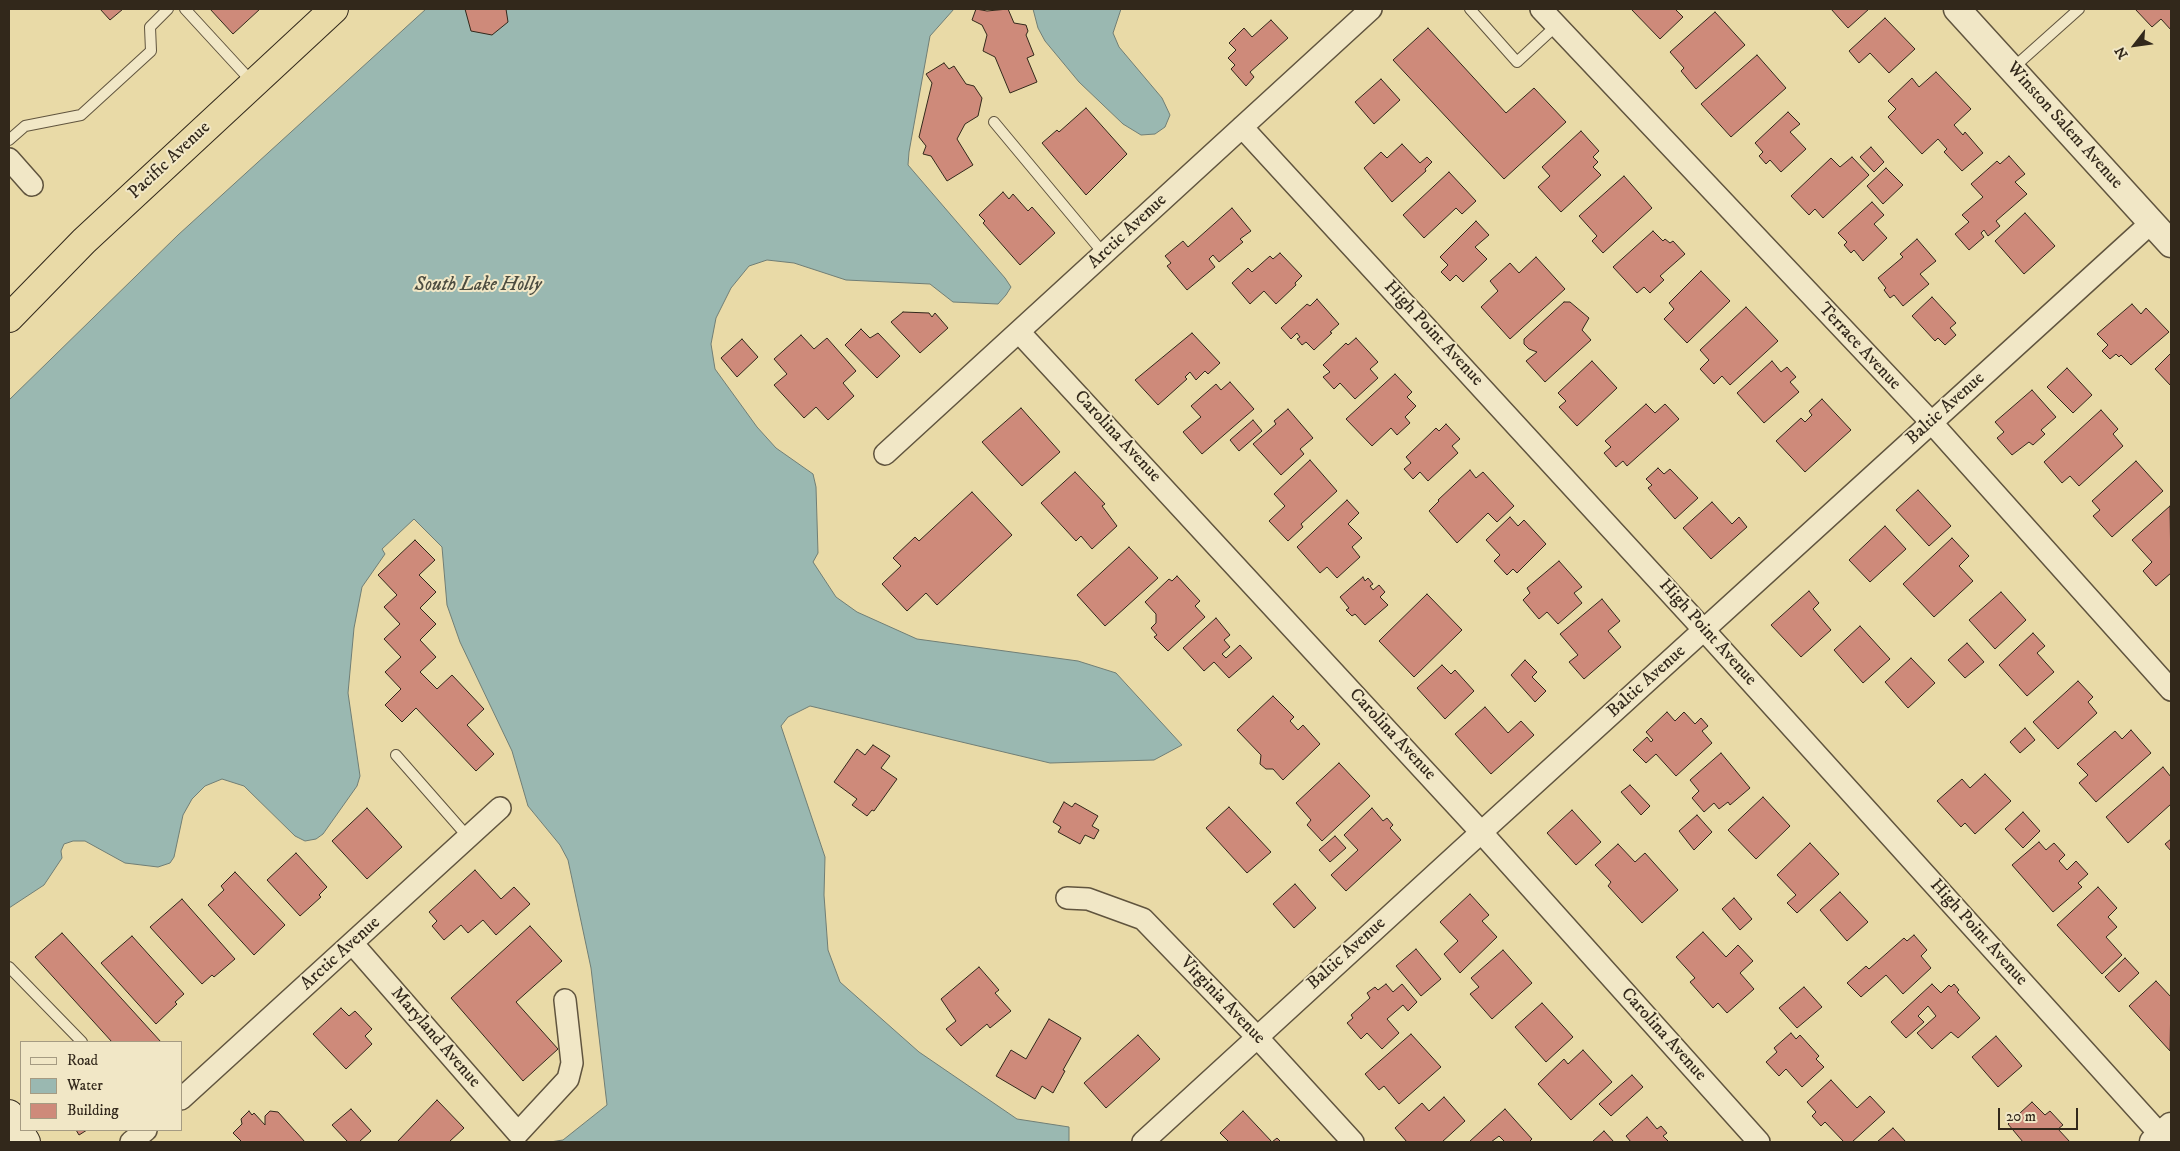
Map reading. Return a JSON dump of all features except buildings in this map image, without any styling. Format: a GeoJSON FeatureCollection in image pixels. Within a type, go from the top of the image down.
{"type":"FeatureCollection","features":[{"type":"Feature","properties":{"kind":"highway","name":"Pacific Avenue"},"geometry":{"type":"LineString","coordinates":[[9,318],[84,241],[334,9]]}},
{"type":"Feature","properties":{"kind":"main road"},"geometry":{"type":"LineString","coordinates":[[9,1114],[26,1142]]}},
{"type":"Feature","properties":{"kind":"street","name":"Arctic Avenue"},"geometry":{"type":"LineString","coordinates":[[885,454],[1371,9]]}},
{"type":"Feature","properties":{"kind":"street","name":"Terrace Avenue"},"geometry":{"type":"LineString","coordinates":[[1541,9],[1931,422],[2171,690]]}},
{"type":"Feature","properties":{"kind":"street","name":"Winston Salem Avenue"},"geometry":{"type":"LineString","coordinates":[[1957,9],[2171,244]]}},
{"type":"Feature","properties":{"kind":"street","name":"High Point Avenue"},"geometry":{"type":"LineString","coordinates":[[1242,127],[1704,630],[2163,1136]]}},
{"type":"Feature","properties":{"kind":"street"},"geometry":{"type":"LineString","coordinates":[[9,159],[32,185]]}},
{"type":"Feature","properties":{"kind":"street","name":"Baltic Avenue"},"geometry":{"type":"LineString","coordinates":[[1143,1142],[1257,1036],[2152,222]]}},
{"type":"Feature","properties":{"kind":"street","name":"Carolina Avenue"},"geometry":{"type":"LineString","coordinates":[[1019,332],[1481,832],[1759,1142]]}},
{"type":"Feature","properties":{"kind":"street","name":"Arctic Avenue"},"geometry":{"type":"LineString","coordinates":[[182,1098],[500,808]]}},
{"type":"Feature","properties":{"kind":"street","name":"Virginia Avenue"},"geometry":{"type":"LineString","coordinates":[[1067,898],[1088,899],[1143,919],[1257,1036],[1353,1142]]}},
{"type":"Feature","properties":{"kind":"street","name":"Maryland Avenue"},"geometry":{"type":"LineString","coordinates":[[352,943],[518,1133],[568,1079],[572,1063],[565,1000]]}},
{"type":"Feature","properties":{"kind":"street"},"geometry":{"type":"LineString","coordinates":[[130,1142],[145,1131]]}},
{"type":"Feature","properties":{"kind":"lane"},"geometry":{"type":"LineString","coordinates":[[9,140],[25,126],[81,115],[151,51],[150,26],[168,9]]}},
{"type":"Feature","properties":{"kind":"lane"},"geometry":{"type":"LineString","coordinates":[[184,9],[253,84]]}},
{"type":"Feature","properties":{"kind":"lane"},"geometry":{"type":"LineString","coordinates":[[1470,9],[1517,62],[1556,26]]}},
{"type":"Feature","properties":{"kind":"lane"},"geometry":{"type":"LineString","coordinates":[[2012,69],[2079,9]]}},
{"type":"Feature","properties":{"kind":"lane"},"geometry":{"type":"LineString","coordinates":[[994,122],[1104,254]]}},
{"type":"Feature","properties":{"kind":"lane"},"geometry":{"type":"LineString","coordinates":[[396,755],[468,837]]}},
{"type":"Feature","properties":{"kind":"lane"},"geometry":{"type":"LineString","coordinates":[[9,967],[81,1041]]}},
{"type":"Feature","properties":{"kind":"water","name":"South Lake Holly"},"geometry":{"type":"Polygon","coordinates":[[[426,9],[954,9],[930,36],[908,165],[1005,278],[1011,287],[1006,295],[998,304],[953,302],[930,284],[846,280],[794,263],[767,260],[749,266],[731,288],[716,318],[711,344],[715,369],[757,427],[776,448],[813,474],[816,487],[818,553],[813,562],[836,597],[857,612],[917,639],[1078,661],[1116,673],[1182,745],[1154,760],[1050,763],[810,706],[788,717],[781,726],[825,857],[824,895],[828,950],[840,982],[919,1052],[1017,1119],[1069,1127],[1069,1142],[550,1142],[563,1140],[607,1105],[591,968],[568,860],[560,845],[528,806],[512,751],[460,642],[447,605],[442,547],[414,519],[382,549],[385,554],[362,587],[354,628],[348,693],[360,776],[357,786],[323,834],[316,839],[305,841],[295,836],[244,786],[222,779],[205,786],[192,799],[183,815],[174,857],[170,863],[158,867],[125,863],[85,841],[73,841],[64,844],[61,851],[62,858],[44,885],[9,908],[9,400],[178,235],[426,9]]]}},
{"type":"Feature","properties":{"kind":"water"},"geometry":{"type":"Polygon","coordinates":[[[1033,9],[1121,9],[1113,33],[1119,47],[1162,98],[1170,115],[1165,127],[1155,134],[1141,135],[1123,124],[1079,82],[1045,41],[1038,28],[1033,9]]]}}]}
